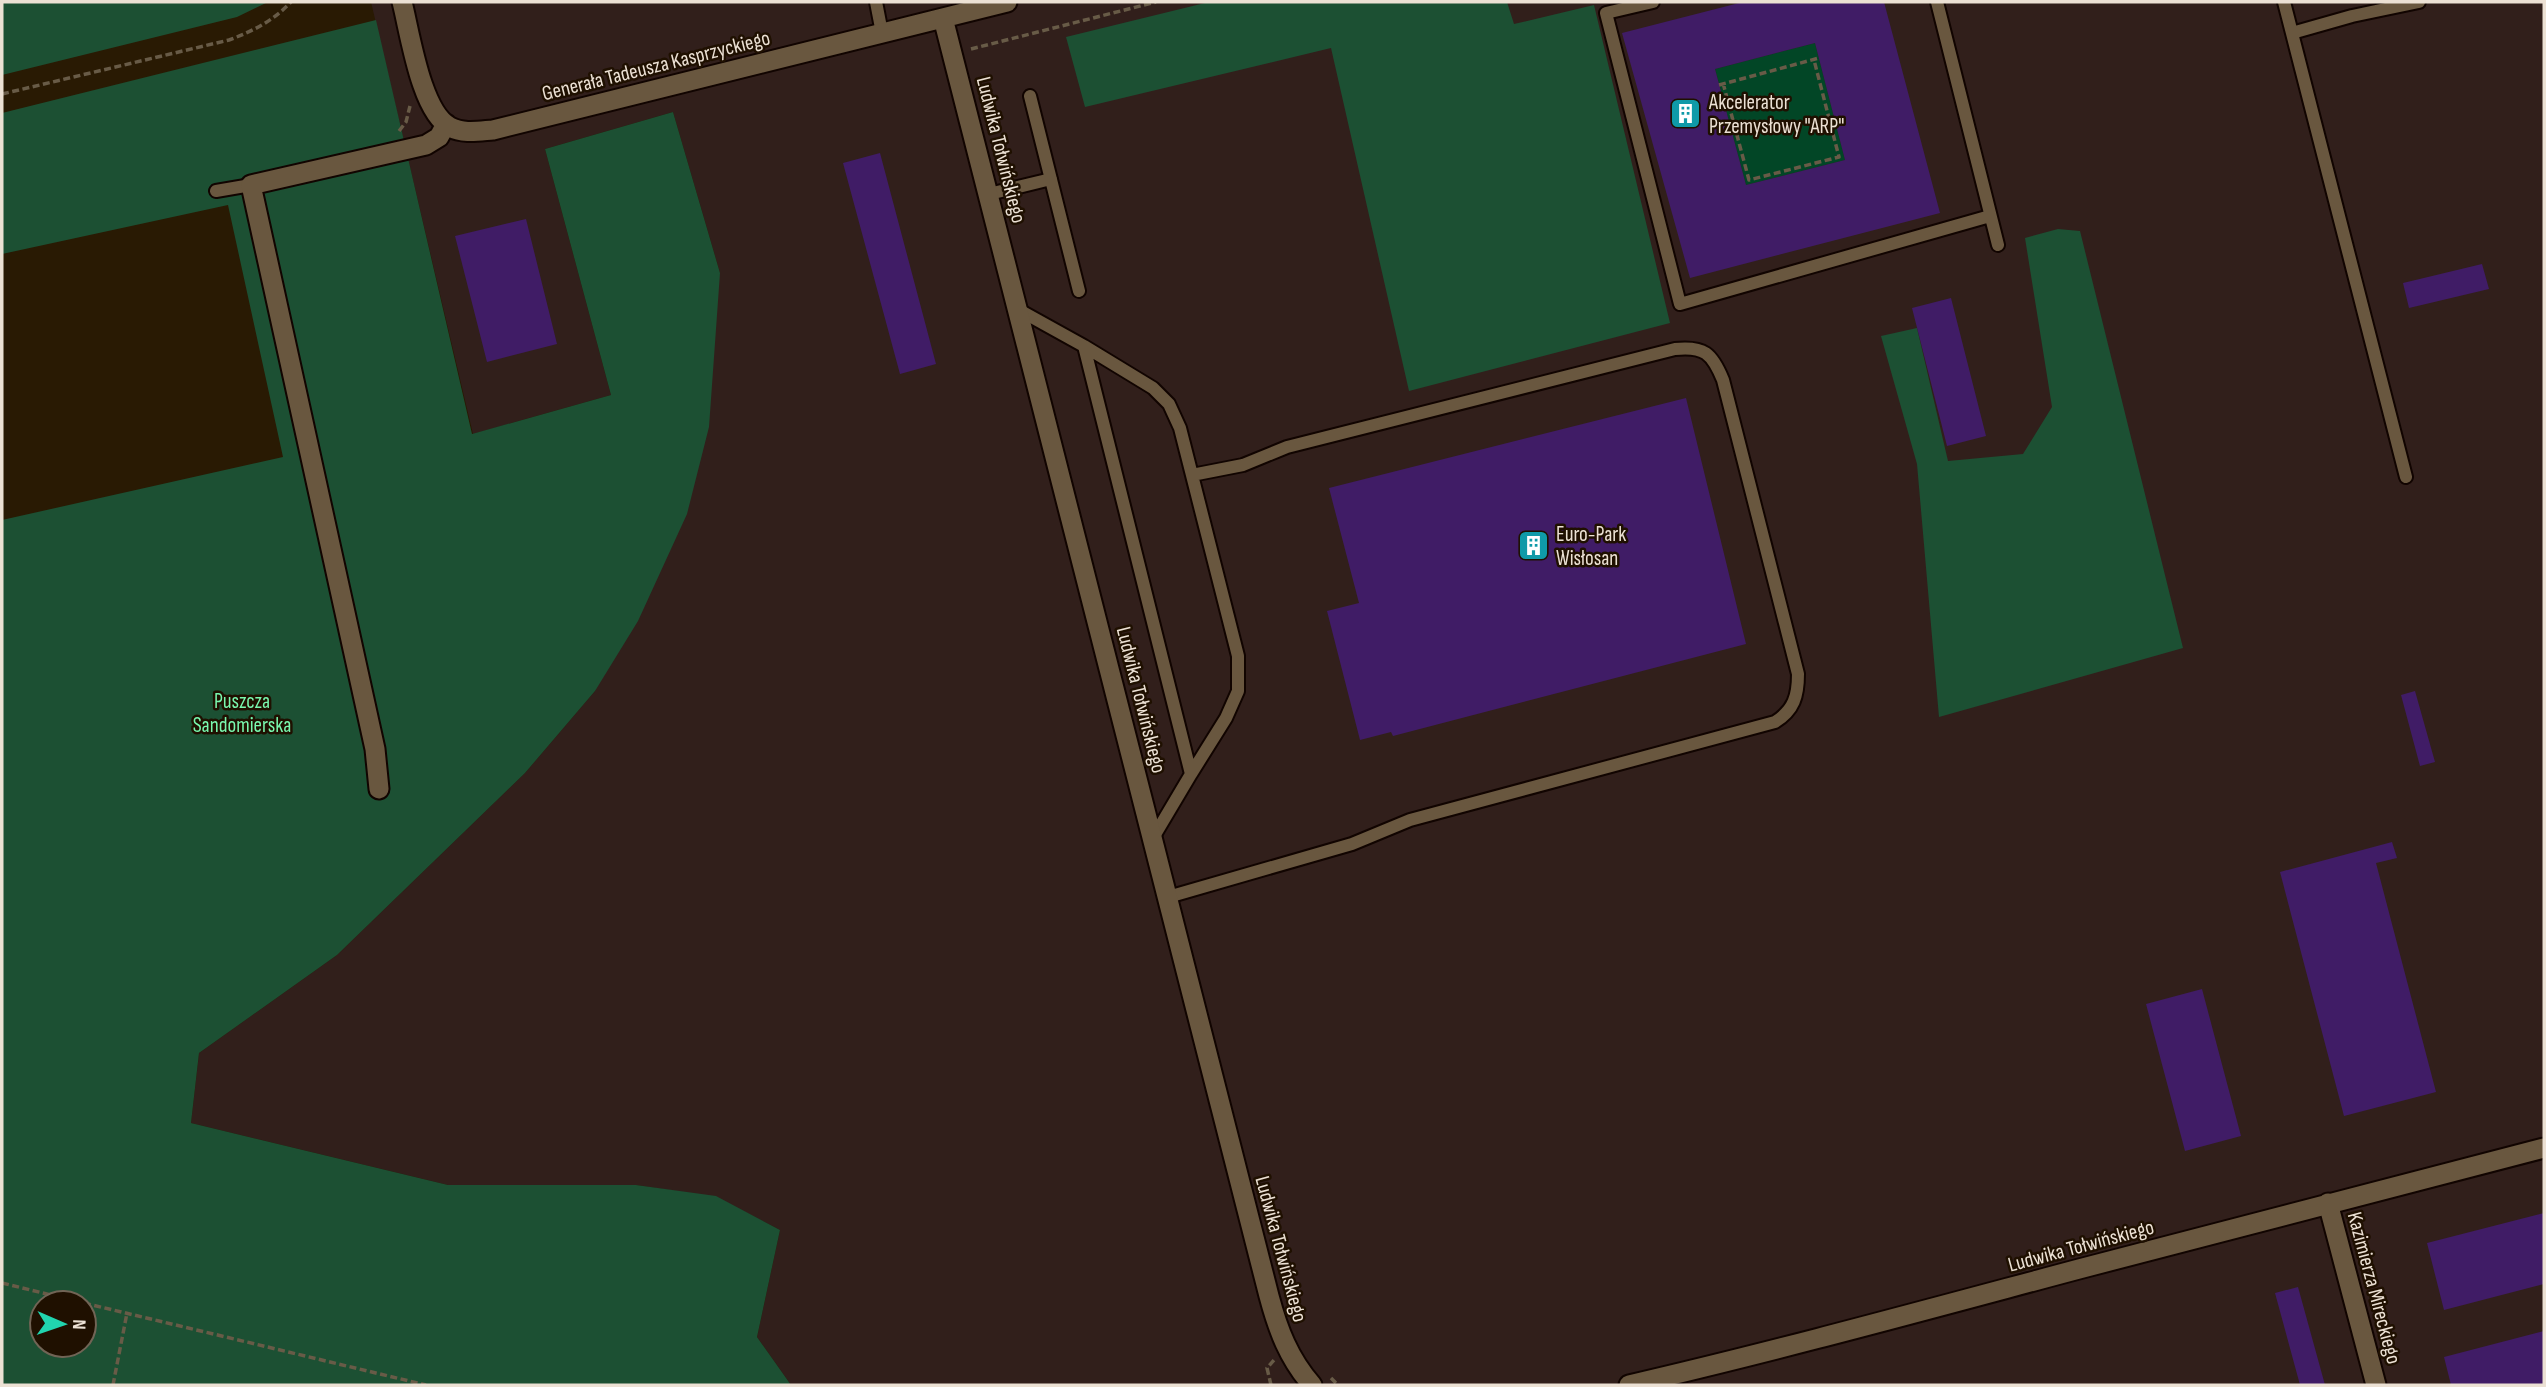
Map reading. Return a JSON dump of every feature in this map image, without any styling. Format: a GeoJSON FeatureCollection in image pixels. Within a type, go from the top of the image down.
{"type":"FeatureCollection","features":[{"type":"Feature","properties":{"kind":"street"},"geometry":{"type":"LineString","coordinates":[[379,789],[374,749],[251,185],[426,145],[439,137],[446,124],[435,115],[425,93],[402,2]]}},
{"type":"Feature","properties":{"kind":"street","name":"Generała Tadeusza Kasprzyckiego"},"geometry":{"type":"LineString","coordinates":[[446,124],[467,132],[493,130],[1007,2]]}},
{"type":"Feature","properties":{"kind":"street","name":"Ludwika Tołwińskiego"},"geometry":{"type":"LineString","coordinates":[[943,18],[1280,1335],[1291,1357],[1312,1385]]}},
{"type":"Feature","properties":{"kind":"street","name":"Ludwika Tołwińskiego"},"geometry":{"type":"LineString","coordinates":[[1629,1385],[1908,1317],[2328,1203],[2544,1148]]}},
{"type":"Feature","properties":{"kind":"street","name":"Kazimierza Mireckiego"},"geometry":{"type":"LineString","coordinates":[[2328,1203],[2376,1385]]}},
{"type":"Feature","properties":{"kind":"lane"},"geometry":{"type":"LineString","coordinates":[[876,2],[882,33]]}},
{"type":"Feature","properties":{"kind":"lane"},"geometry":{"type":"LineString","coordinates":[[1653,2],[1606,13],[1680,304],[1990,216]]}},
{"type":"Feature","properties":{"kind":"lane"},"geometry":{"type":"LineString","coordinates":[[1937,2],[1998,245]]}},
{"type":"Feature","properties":{"kind":"lane"},"geometry":{"type":"LineString","coordinates":[[2284,2],[2406,477]]}},
{"type":"Feature","properties":{"kind":"lane"},"geometry":{"type":"LineString","coordinates":[[2348,2],[2352,16]]}},
{"type":"Feature","properties":{"kind":"lane"},"geometry":{"type":"LineString","coordinates":[[2292,33],[2352,16],[2419,2]]}},
{"type":"Feature","properties":{"kind":"lane"},"geometry":{"type":"LineString","coordinates":[[1030,96],[1079,290]]}},
{"type":"Feature","properties":{"kind":"lane"},"geometry":{"type":"LineString","coordinates":[[989,194],[1051,179]]}},
{"type":"Feature","properties":{"kind":"lane"},"geometry":{"type":"LineString","coordinates":[[216,191],[251,185]]}},
{"type":"Feature","properties":{"kind":"lane"},"geometry":{"type":"LineString","coordinates":[[1019,310],[1153,388],[1169,404],[1180,428],[1238,656],[1238,691],[1226,718],[1153,838]]}},
{"type":"Feature","properties":{"kind":"lane"},"geometry":{"type":"LineString","coordinates":[[1084,346],[1191,774]]}},
{"type":"Feature","properties":{"kind":"lane"},"geometry":{"type":"LineString","coordinates":[[1168,897],[1352,844],[1410,820],[1775,722],[1786,715],[1794,704],[1798,690],[1798,674],[1723,380],[1715,361],[1704,351],[1691,347],[1675,349],[1287,447],[1243,465],[1192,475]]}},
{"type":"Feature","properties":{"kind":"path"},"geometry":{"type":"LineString","coordinates":[[2,94],[229,40],[257,30],[292,2]]}},
{"type":"Feature","properties":{"kind":"path"},"geometry":{"type":"LineString","coordinates":[[970,50],[1156,2]]}},
{"type":"Feature","properties":{"kind":"path"},"geometry":{"type":"LineString","coordinates":[[1817,59],[1839,157],[1749,180],[1721,84],[1817,59]]}},
{"type":"Feature","properties":{"kind":"path"},"geometry":{"type":"LineString","coordinates":[[2,1283],[28,1289]]}},
{"type":"Feature","properties":{"kind":"path"},"geometry":{"type":"LineString","coordinates":[[98,1306],[426,1385]]}},
{"type":"Feature","properties":{"kind":"path"},"geometry":{"type":"LineString","coordinates":[[113,1385],[127,1313]]}},
{"type":"Feature","properties":{"kind":"shaded area"},"geometry":{"type":"Polygon","coordinates":[[[371,2],[2544,2],[2544,1385],[791,1385],[757,1337],[780,1230],[716,1197],[636,1185],[448,1185],[191,1123],[199,1053],[337,955],[525,773],[595,691],[720,273],[673,112],[545,149],[611,395],[473,434],[371,2]]]}},
{"type":"Feature","properties":{"kind":"green space"},"geometry":{"type":"Polygon","coordinates":[[[2,2],[268,2],[237,17],[2,75],[2,2]]]}},
{"type":"Feature","properties":{"kind":"green space"},"geometry":{"type":"Polygon","coordinates":[[[1209,2],[1507,2],[1514,24],[1594,5],[1670,323],[1409,391],[1331,48],[1085,107],[1066,37],[1209,2]]]}},
{"type":"Feature","properties":{"kind":"green space","name":"Puszcza Sandomierska"},"geometry":{"type":"Polygon","coordinates":[[[376,20],[472,434],[611,395],[545,149],[673,112],[720,273],[709,427],[687,514],[638,621],[595,691],[525,773],[337,955],[199,1053],[191,1123],[448,1185],[636,1185],[716,1196],[780,1230],[757,1337],[791,1385],[2,1385],[2,520],[283,457],[228,205],[2,254],[2,113],[376,20]]]}},
{"type":"Feature","properties":{"kind":"green space"},"geometry":{"type":"Polygon","coordinates":[[[1815,43],[1845,160],[1746,185],[1715,69],[1815,43]]]}},
{"type":"Feature","properties":{"kind":"green space"},"geometry":{"type":"Polygon","coordinates":[[[2058,229],[2080,231],[2183,648],[1939,717],[1917,464],[1881,336],[1917,328],[1948,461],[2023,454],[2052,407],[2025,238],[2058,229]]]}},
{"type":"Feature","properties":{"kind":"building","name":"Akcelerator Przemysłowy \"ARP\""},"geometry":{"type":"Polygon","coordinates":[[[1743,2],[1884,2],[1940,213],[1690,278],[1622,33],[1743,2]],[[1815,43],[1715,69],[1746,185],[1845,160],[1815,43]]]}},
{"type":"Feature","properties":{"kind":"building"},"geometry":{"type":"Polygon","coordinates":[[[880,153],[936,364],[900,374],[843,163],[880,153]]]}},
{"type":"Feature","properties":{"kind":"building"},"geometry":{"type":"Polygon","coordinates":[[[526,219],[557,344],[487,362],[455,236],[526,219]]]}},
{"type":"Feature","properties":{"kind":"building"},"geometry":{"type":"Polygon","coordinates":[[[2482,264],[2489,289],[2409,308],[2403,283],[2482,264]]]}},
{"type":"Feature","properties":{"kind":"building"},"geometry":{"type":"Polygon","coordinates":[[[1951,298],[1986,436],[1947,446],[1912,308],[1951,298]]]}},
{"type":"Feature","properties":{"kind":"building","name":"Euro-Park Wisłosan"},"geometry":{"type":"Polygon","coordinates":[[[1686,398],[1746,644],[1393,736],[1391,732],[1360,740],[1327,611],[1359,603],[1329,488],[1686,398]]]}},
{"type":"Feature","properties":{"kind":"building"},"geometry":{"type":"Polygon","coordinates":[[[2415,691],[2435,762],[2420,766],[2401,695],[2415,691]]]}},
{"type":"Feature","properties":{"kind":"building"},"geometry":{"type":"Polygon","coordinates":[[[2392,842],[2397,858],[2376,863],[2436,1092],[2344,1116],[2280,872],[2392,842]]]}},
{"type":"Feature","properties":{"kind":"building"},"geometry":{"type":"Polygon","coordinates":[[[2202,989],[2241,1136],[2185,1151],[2146,1004],[2202,989]]]}},
{"type":"Feature","properties":{"kind":"building"},"geometry":{"type":"Polygon","coordinates":[[[2544,1213],[2544,1284],[2444,1310],[2427,1243],[2544,1213]]]}},
{"type":"Feature","properties":{"kind":"building"},"geometry":{"type":"Polygon","coordinates":[[[2298,1287],[2325,1385],[2300,1385],[2275,1293],[2298,1287]]]}},
{"type":"Feature","properties":{"kind":"building"},"geometry":{"type":"Polygon","coordinates":[[[2544,1331],[2544,1385],[2451,1385],[2444,1357],[2544,1331]]]}},
{"type":"Feature","properties":{"kind":"place","name":"Akcelerator Przemysłowy \"ARP\""},"geometry":{"type":"Point","coordinates":[1686,114]}},
{"type":"Feature","properties":{"kind":"place","name":"Euro-Park Wisłosan"},"geometry":{"type":"Point","coordinates":[1533,546]}}]}
